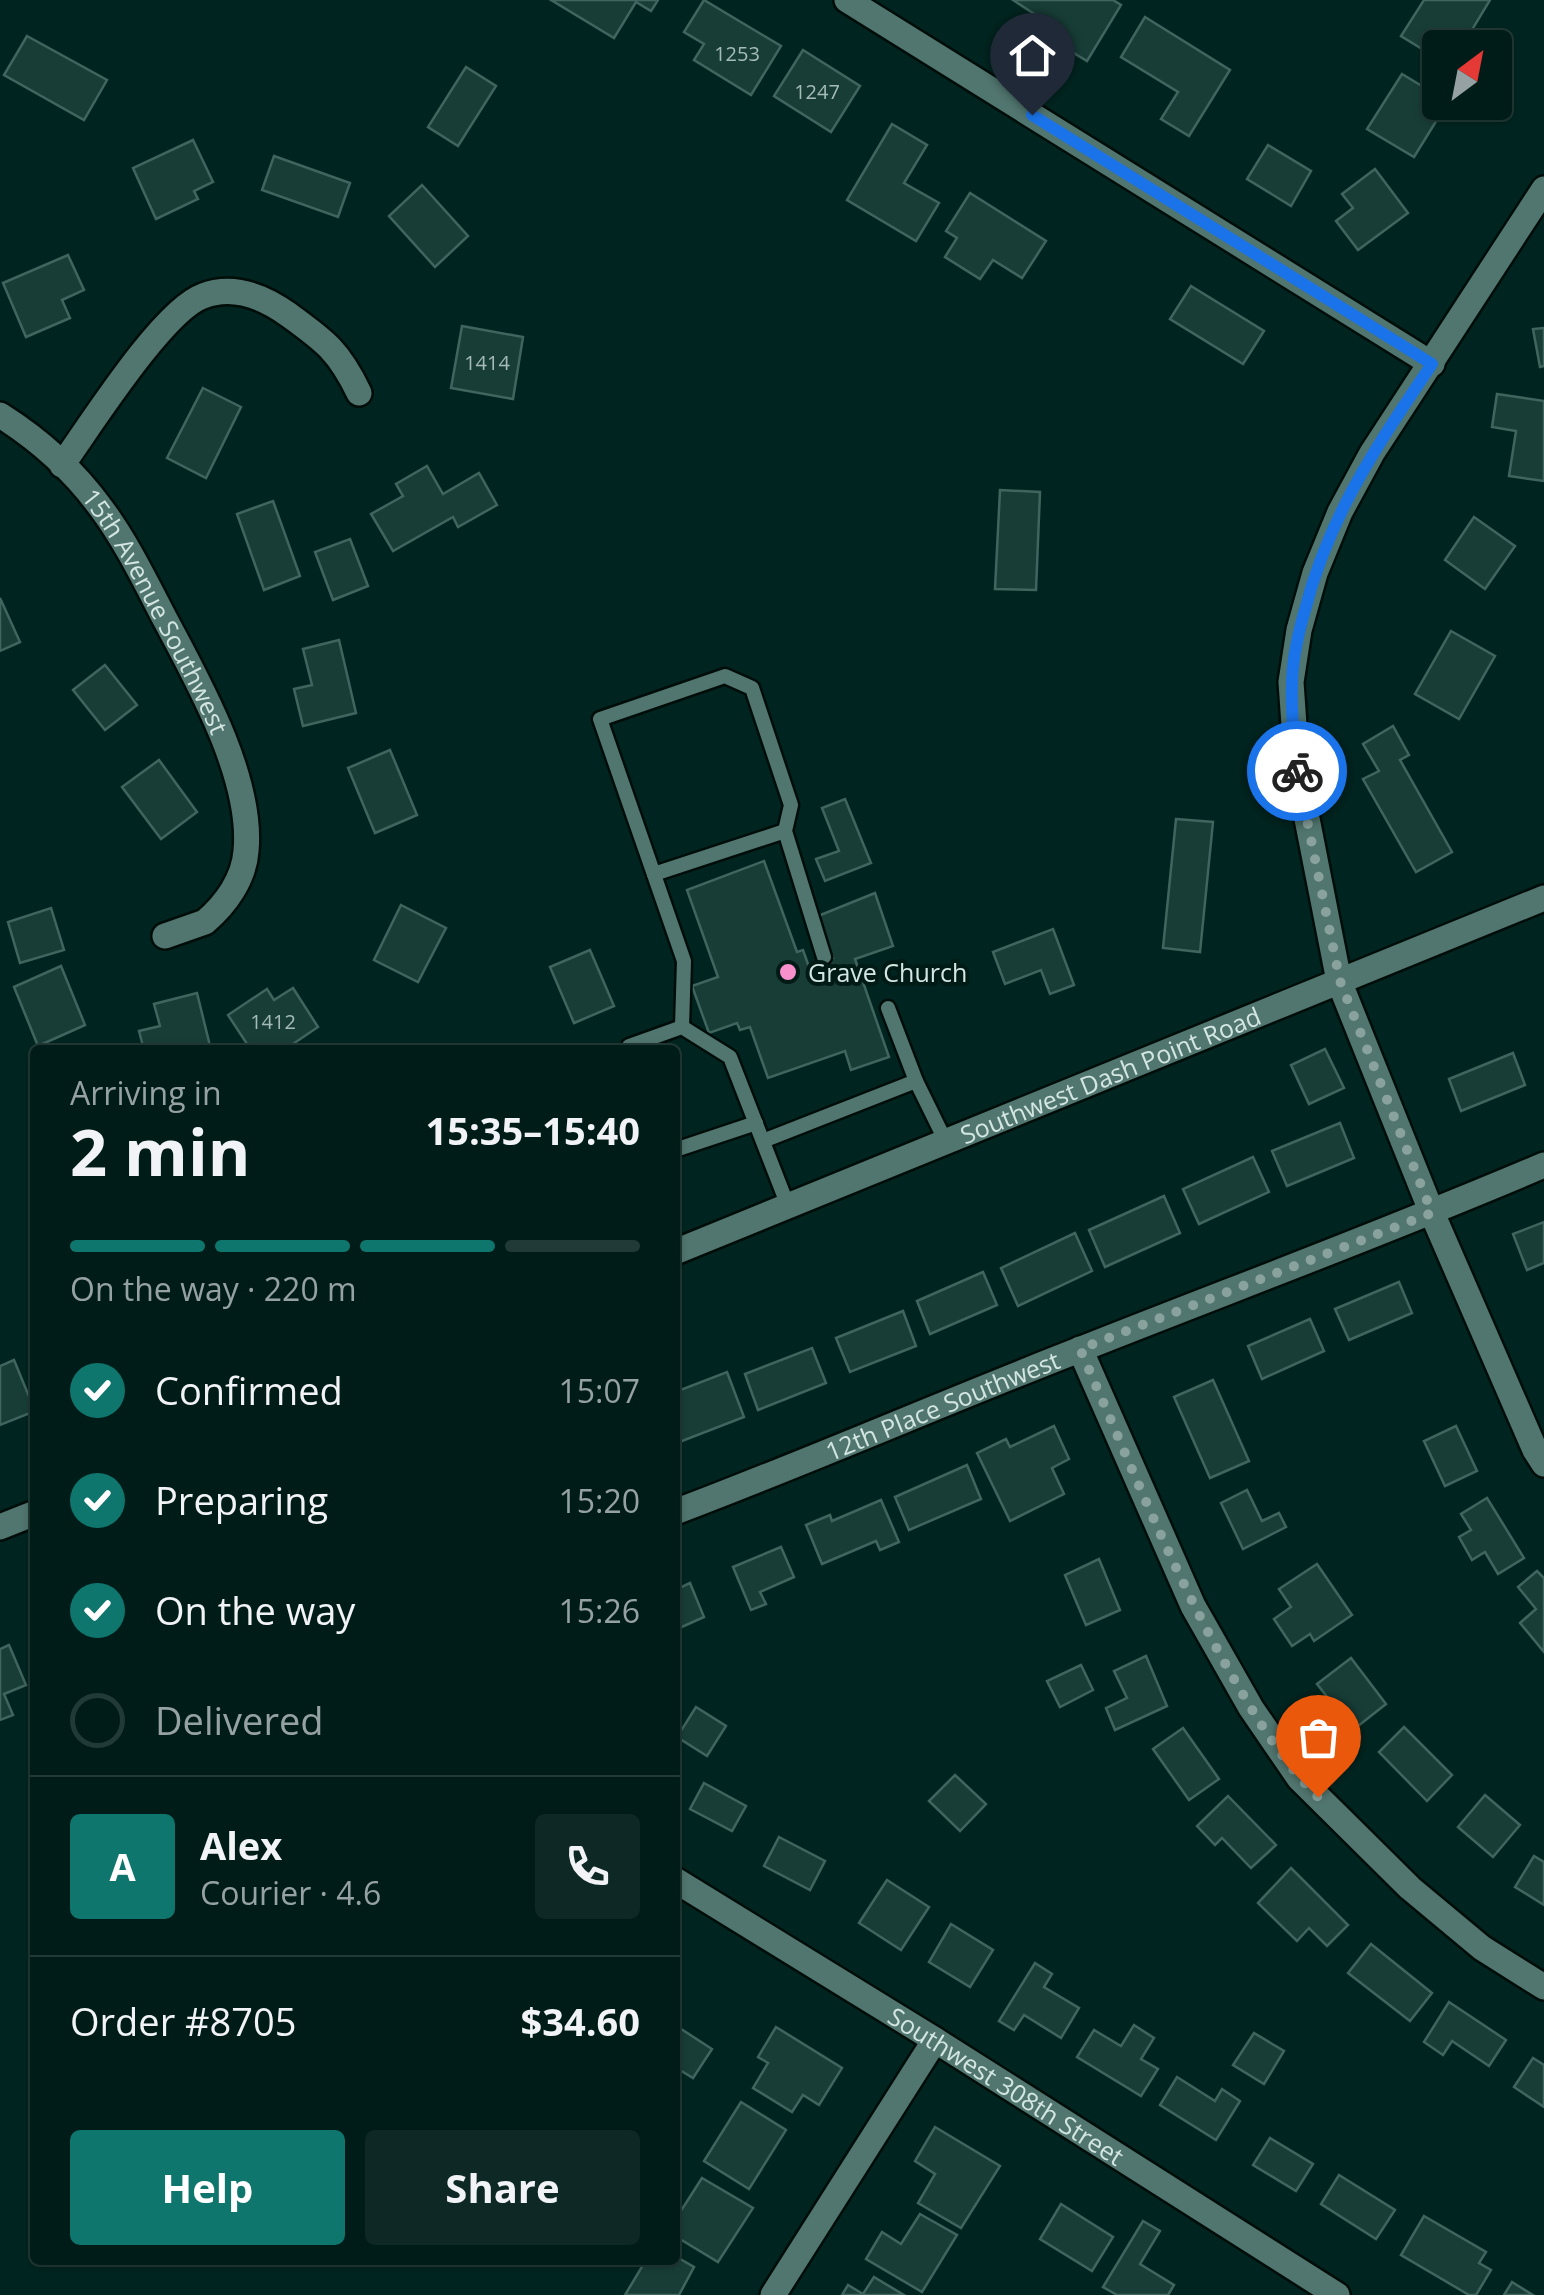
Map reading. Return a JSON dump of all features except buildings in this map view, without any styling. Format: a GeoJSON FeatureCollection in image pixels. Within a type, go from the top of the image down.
{"type":"FeatureCollection","features":[{"type":"Feature","properties":{"kind":"street"},"geometry":{"type":"LineString","coordinates":[[847,0],[1432,364]]}},
{"type":"Feature","properties":{"kind":"street"},"geometry":{"type":"LineString","coordinates":[[1544,189],[1372,453],[1340,512],[1315,573],[1292,682],[1296,768],[1340,981],[1432,1213],[1544,1464]]}},
{"type":"Feature","properties":{"kind":"street","name":"15th Avenue Southwest"},"geometry":{"type":"LineString","coordinates":[[165,936],[205,922],[238,881],[247,848],[240,794],[230,757],[205,696],[131,554],[101,508],[62,465],[169,321],[204,295],[228,290],[280,308],[336,353],[359,393]]}},
{"type":"Feature","properties":{"kind":"street"},"geometry":{"type":"LineString","coordinates":[[0,415],[62,465]]}},
{"type":"Feature","properties":{"kind":"street","name":"Southwest Dash Point Road"},"geometry":{"type":"LineString","coordinates":[[680,1250],[1544,898]]}},
{"type":"Feature","properties":{"kind":"street","name":"12th Place Southwest"},"geometry":{"type":"LineString","coordinates":[[680,1510],[1432,1213],[1544,1165]]}},
{"type":"Feature","properties":{"kind":"street"},"geometry":{"type":"LineString","coordinates":[[1080,1349],[1193,1606],[1250,1708],[1299,1778],[1410,1888],[1482,1948],[1544,1987]]}},
{"type":"Feature","properties":{"kind":"street"},"geometry":{"type":"LineString","coordinates":[[0,1528],[30,1515]]}},
{"type":"Feature","properties":{"kind":"street","name":"Southwest 308th Street"},"geometry":{"type":"LineString","coordinates":[[680,1883],[1336,2295]]}},
{"type":"Feature","properties":{"kind":"street"},"geometry":{"type":"LineString","coordinates":[[773,2295],[934,2040]]}},
{"type":"Feature","properties":{"kind":"lane"},"geometry":{"type":"LineString","coordinates":[[682,1027],[684,961],[600,718],[725,676],[752,688],[791,805],[784,831],[824,957]]}},
{"type":"Feature","properties":{"kind":"lane"},"geometry":{"type":"LineString","coordinates":[[654,874],[784,831]]}},
{"type":"Feature","properties":{"kind":"lane"},"geometry":{"type":"LineString","coordinates":[[888,1008],[916,1081],[946,1142]]}},
{"type":"Feature","properties":{"kind":"lane"},"geometry":{"type":"LineString","coordinates":[[632,1045],[682,1027]]}},
{"type":"Feature","properties":{"kind":"lane"},"geometry":{"type":"LineString","coordinates":[[682,1027],[730,1057],[788,1206]]}},
{"type":"Feature","properties":{"kind":"lane"},"geometry":{"type":"LineString","coordinates":[[763,1141],[916,1081]]}},
{"type":"Feature","properties":{"kind":"lane"},"geometry":{"type":"LineString","coordinates":[[680,1148],[756,1124]]}},
{"type":"Feature","properties":{"kind":"way so far"},"geometry":{"type":"LineString","coordinates":[[1297,771],[1340,981],[1432,1213],[1080,1349],[1193,1606],[1250,1708],[1299,1778],[1318,1797]]}},
{"type":"Feature","properties":{"kind":"place","name":"Grave Church"},"geometry":{"type":"Point","coordinates":[788,972]}},
{"type":"Feature","properties":{"kind":"route"},"geometry":{"type":"LineString","coordinates":[[1032,115],[1432,364],[1353,485],[1315,573],[1292,682],[1297,771]]}}]}
